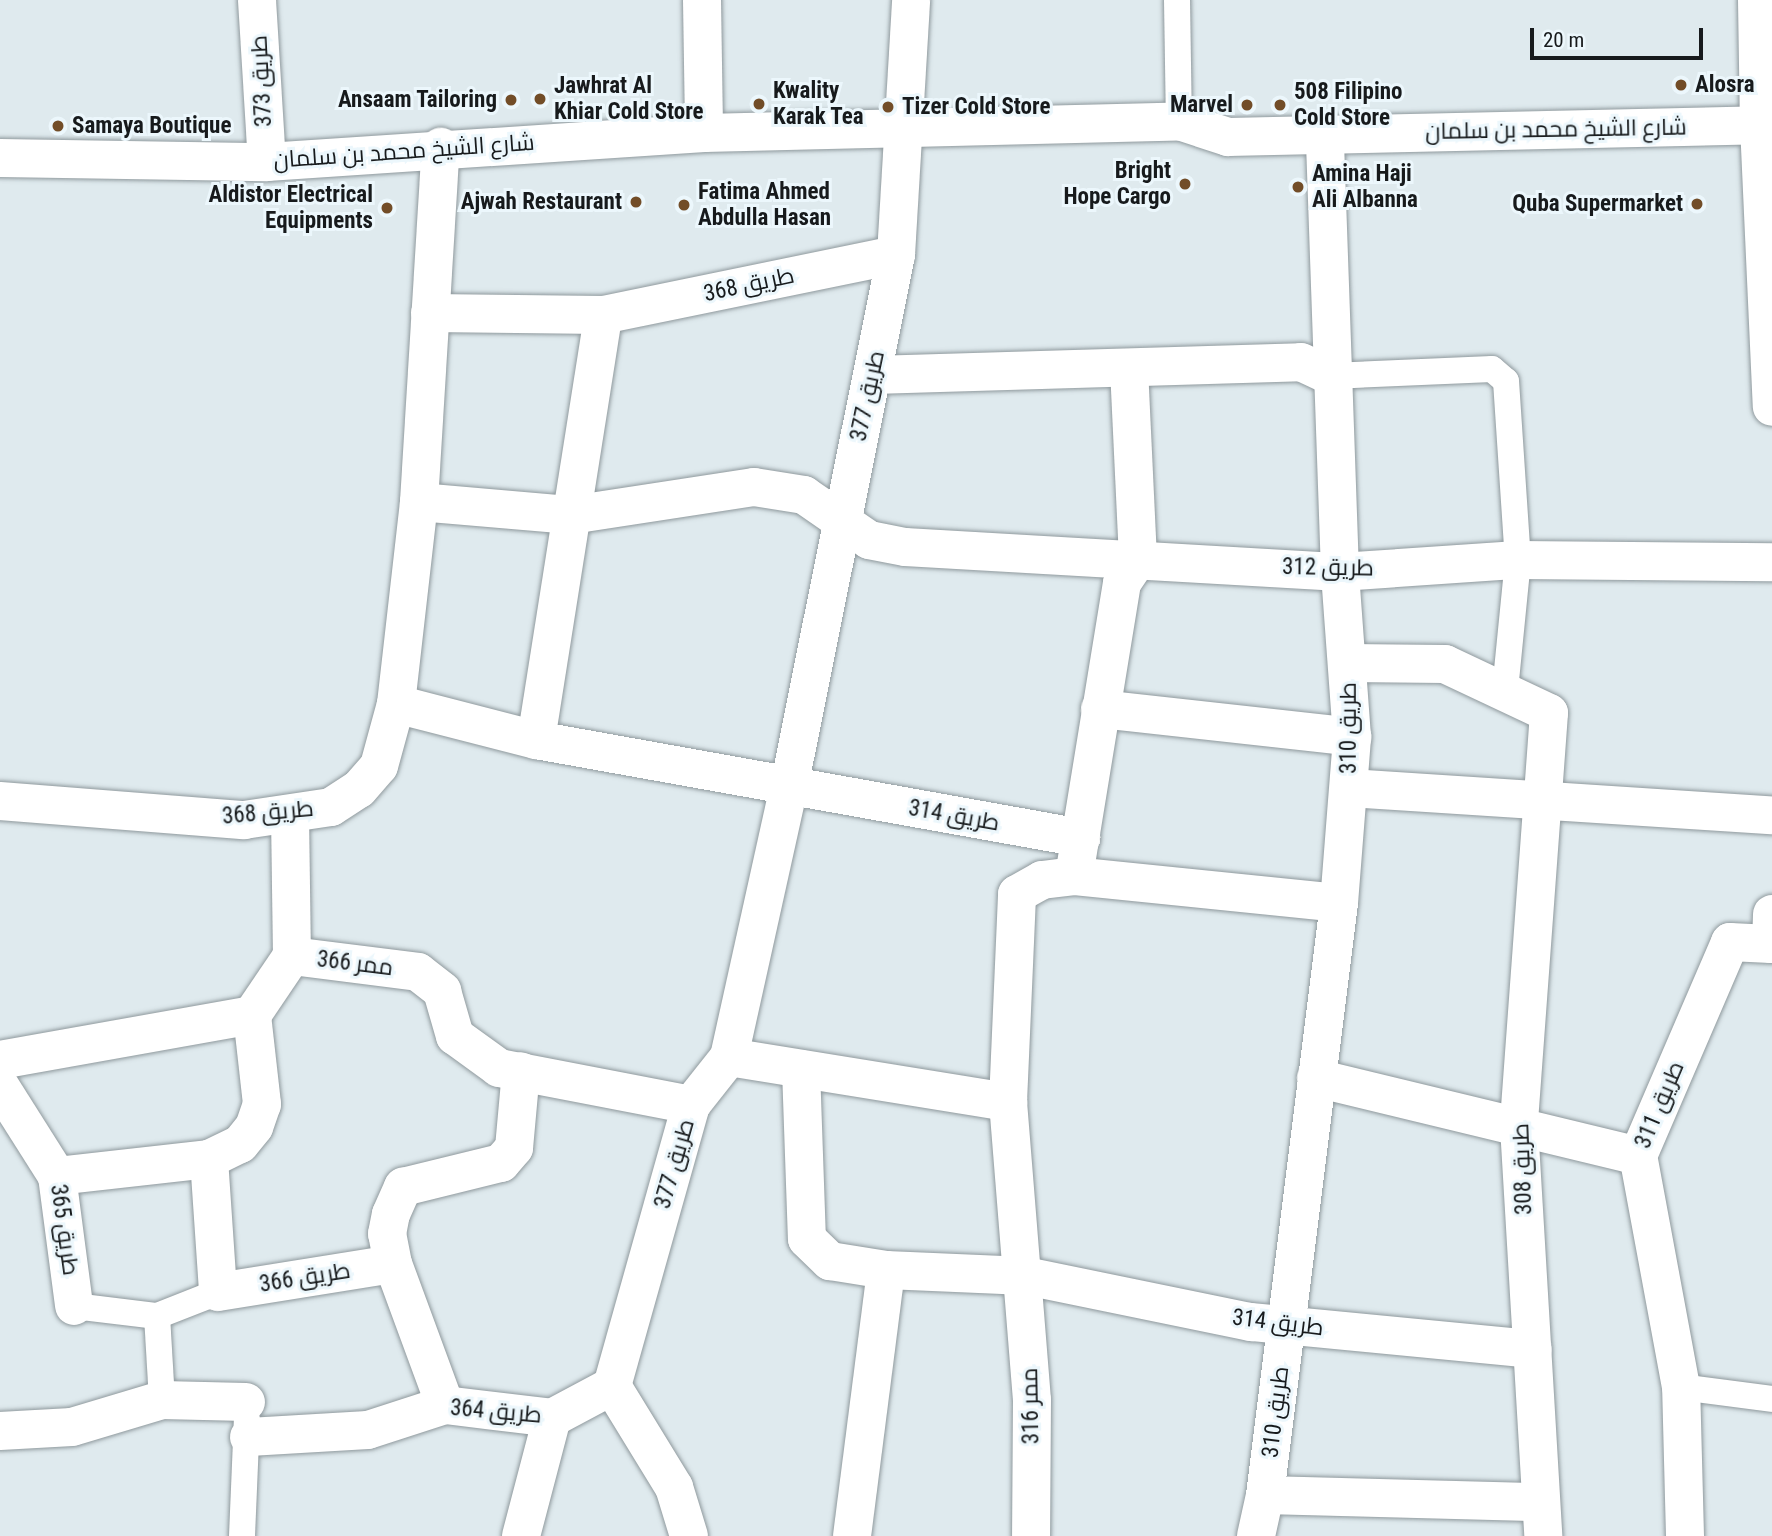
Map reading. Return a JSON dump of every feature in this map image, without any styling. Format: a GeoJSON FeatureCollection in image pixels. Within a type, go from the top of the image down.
{"type":"FeatureCollection","features":[{"type":"Feature","properties":{"kind":"street","name":"طريق 373"},"geometry":{"type":"LineString","coordinates":[[257,0],[267,162]]}},
{"type":"Feature","properties":{"kind":"street"},"geometry":{"type":"LineString","coordinates":[[702,0],[704,133]]}},
{"type":"Feature","properties":{"kind":"street","name":"طريق 377"},"geometry":{"type":"LineString","coordinates":[[612,1386],[691,1105],[729,1057],[789,787],[896,255],[906,128],[911,0]]}},
{"type":"Feature","properties":{"kind":"street"},"geometry":{"type":"LineString","coordinates":[[1757,0],[1765,125],[1772,407]]}},
{"type":"Feature","properties":{"kind":"street","name":"شارع الشيخ محمد بن سلمان"},"geometry":{"type":"LineString","coordinates":[[0,158],[267,162],[442,147],[704,133],[1179,121],[1228,137],[1765,125]]}},
{"type":"Feature","properties":{"kind":"street","name":"طريق 310"},"geometry":{"type":"LineString","coordinates":[[1256,1536],[1265,1495],[1339,902],[1352,737],[1340,572],[1331,376],[1325,135]]}},
{"type":"Feature","properties":{"kind":"street","name":"طريق 368"},"geometry":{"type":"LineString","coordinates":[[0,801],[244,820],[331,807],[359,789],[379,766],[396,704],[419,502],[442,147]]}},
{"type":"Feature","properties":{"kind":"street","name":"طريق 368"},"geometry":{"type":"LineString","coordinates":[[430,313],[603,315],[896,255]]}},
{"type":"Feature","properties":{"kind":"street"},"geometry":{"type":"LineString","coordinates":[[536,740],[603,315]]}},
{"type":"Feature","properties":{"kind":"street"},"geometry":{"type":"LineString","coordinates":[[873,375],[1301,362],[1331,376]]}},
{"type":"Feature","properties":{"kind":"street"},"geometry":{"type":"LineString","coordinates":[[1074,876],[1122,583],[1138,559],[1129,369]]}},
{"type":"Feature","properties":{"kind":"street"},"geometry":{"type":"LineString","coordinates":[[419,502],[571,515],[754,488],[804,495],[840,523]]}},
{"type":"Feature","properties":{"kind":"street","name":"طريق 312"},"geometry":{"type":"LineString","coordinates":[[840,523],[869,540],[905,547],[1340,572],[1518,560],[1772,562]]}},
{"type":"Feature","properties":{"kind":"street","name":"طريق 308"},"geometry":{"type":"LineString","coordinates":[[1348,663],[1445,664],[1549,713],[1545,803],[1519,1126],[1542,1519]]}},
{"type":"Feature","properties":{"kind":"street"},"geometry":{"type":"LineString","coordinates":[[396,704],[536,740],[789,787]]}},
{"type":"Feature","properties":{"kind":"street"},"geometry":{"type":"LineString","coordinates":[[1100,709],[1352,737]]}},
{"type":"Feature","properties":{"kind":"street","name":"طريق 314"},"geometry":{"type":"LineString","coordinates":[[789,787],[1081,838]]}},
{"type":"Feature","properties":{"kind":"street"},"geometry":{"type":"LineString","coordinates":[[1349,788],[1545,803],[1772,815]]}},
{"type":"Feature","properties":{"kind":"street"},"geometry":{"type":"LineString","coordinates":[[290,815],[292,956]]}},
{"type":"Feature","properties":{"kind":"street"},"geometry":{"type":"LineString","coordinates":[[1026,1276],[1008,1102],[1017,894],[1042,880],[1074,876],[1339,902]]}},
{"type":"Feature","properties":{"kind":"street","name":"طريق 311"},"geometry":{"type":"LineString","coordinates":[[1685,1536],[1681,1387],[1638,1156],[1730,942],[1772,934]]}},
{"type":"Feature","properties":{"kind":"street","name":"ممر 366"},"geometry":{"type":"LineString","coordinates":[[251,1015],[292,956],[418,972],[442,991],[455,1036],[499,1068],[691,1105]]}},
{"type":"Feature","properties":{"kind":"street"},"geometry":{"type":"LineString","coordinates":[[0,1060],[251,1015],[262,1104],[254,1127],[240,1144],[209,1159],[57,1176]]}},
{"type":"Feature","properties":{"kind":"street"},"geometry":{"type":"LineString","coordinates":[[729,1057],[1008,1102]]}},
{"type":"Feature","properties":{"kind":"street","name":"طريق 314"},"geometry":{"type":"LineString","coordinates":[[801,1069],[807,1239],[830,1261],[886,1270],[1026,1276],[1251,1322],[1532,1349]]}},
{"type":"Feature","properties":{"kind":"street"},"geometry":{"type":"LineString","coordinates":[[445,1405],[393,1264],[387,1234],[403,1187],[501,1163],[514,1148],[521,1071]]}},
{"type":"Feature","properties":{"kind":"street"},"geometry":{"type":"LineString","coordinates":[[1316,1078],[1638,1156]]}},
{"type":"Feature","properties":{"kind":"street","name":"طريق 365"},"geometry":{"type":"LineString","coordinates":[[0,1086],[57,1176],[74,1306]]}},
{"type":"Feature","properties":{"kind":"street"},"geometry":{"type":"LineString","coordinates":[[209,1159],[218,1292]]}},
{"type":"Feature","properties":{"kind":"street","name":"طريق 366"},"geometry":{"type":"LineString","coordinates":[[218,1292],[393,1264]]}},
{"type":"Feature","properties":{"kind":"street"},"geometry":{"type":"LineString","coordinates":[[852,1536],[886,1270]]}},
{"type":"Feature","properties":{"kind":"street","name":"ممر 316"},"geometry":{"type":"LineString","coordinates":[[1026,1276],[1032,1399],[1031,1536]]}},
{"type":"Feature","properties":{"kind":"street"},"geometry":{"type":"LineString","coordinates":[[612,1386],[674,1487],[689,1536]]}},
{"type":"Feature","properties":{"kind":"street","name":"طريق 364"},"geometry":{"type":"LineString","coordinates":[[0,1431],[72,1427],[162,1401],[247,1420],[368,1430],[445,1405],[552,1418],[612,1386]]}},
{"type":"Feature","properties":{"kind":"street"},"geometry":{"type":"LineString","coordinates":[[521,1536],[552,1418]]}},
{"type":"Feature","properties":{"kind":"street"},"geometry":{"type":"LineString","coordinates":[[1265,1495],[1542,1519]]}},
{"type":"Feature","properties":{"kind":"lane"},"geometry":{"type":"LineString","coordinates":[[1177,0],[1179,121]]}},
{"type":"Feature","properties":{"kind":"lane"},"geometry":{"type":"LineString","coordinates":[[1331,376],[1492,369],[1506,381],[1518,560],[1505,691]]}},
{"type":"Feature","properties":{"kind":"lane","name":"طريق 366"},"geometry":{"type":"LineString","coordinates":[[74,1306],[157,1316],[218,1292]]}},
{"type":"Feature","properties":{"kind":"lane"},"geometry":{"type":"LineString","coordinates":[[157,1316],[162,1401]]}},
{"type":"Feature","properties":{"kind":"lane"},"geometry":{"type":"LineString","coordinates":[[1681,1387],[1772,1399]]}},
{"type":"Feature","properties":{"kind":"lane"},"geometry":{"type":"LineString","coordinates":[[242,1536],[247,1420]]}},
{"type":"Feature","properties":{"kind":"place","name":"Alosra"},"geometry":{"type":"Point","coordinates":[1681,85]}},
{"type":"Feature","properties":{"kind":"place","name":"Jawhrat Al Khiar Cold Store"},"geometry":{"type":"Point","coordinates":[540,99]}},
{"type":"Feature","properties":{"kind":"place","name":"Ansaam Tailoring"},"geometry":{"type":"Point","coordinates":[511,100]}},
{"type":"Feature","properties":{"kind":"place","name":"Kwality Karak Tea"},"geometry":{"type":"Point","coordinates":[759,104]}},
{"type":"Feature","properties":{"kind":"place","name":"Marvel"},"geometry":{"type":"Point","coordinates":[1247,105]}},
{"type":"Feature","properties":{"kind":"place","name":"508 Filipino Cold Store"},"geometry":{"type":"Point","coordinates":[1280,105]}},
{"type":"Feature","properties":{"kind":"place","name":"Tizer Cold Store"},"geometry":{"type":"Point","coordinates":[888,107]}},
{"type":"Feature","properties":{"kind":"place","name":"Samaya Boutique"},"geometry":{"type":"Point","coordinates":[58,126]}},
{"type":"Feature","properties":{"kind":"place","name":"Bright Hope Cargo"},"geometry":{"type":"Point","coordinates":[1185,184]}},
{"type":"Feature","properties":{"kind":"place","name":"Amina Haji Ali Albanna"},"geometry":{"type":"Point","coordinates":[1298,187]}},
{"type":"Feature","properties":{"kind":"place","name":"Ajwah Restaurant"},"geometry":{"type":"Point","coordinates":[636,202]}},
{"type":"Feature","properties":{"kind":"place","name":"Quba Supermarket"},"geometry":{"type":"Point","coordinates":[1697,204]}},
{"type":"Feature","properties":{"kind":"place","name":"Fatima Ahmed Abdulla Hasan"},"geometry":{"type":"Point","coordinates":[684,205]}},
{"type":"Feature","properties":{"kind":"place","name":"Aldistor Electrical Equipments"},"geometry":{"type":"Point","coordinates":[387,208]}}]}
